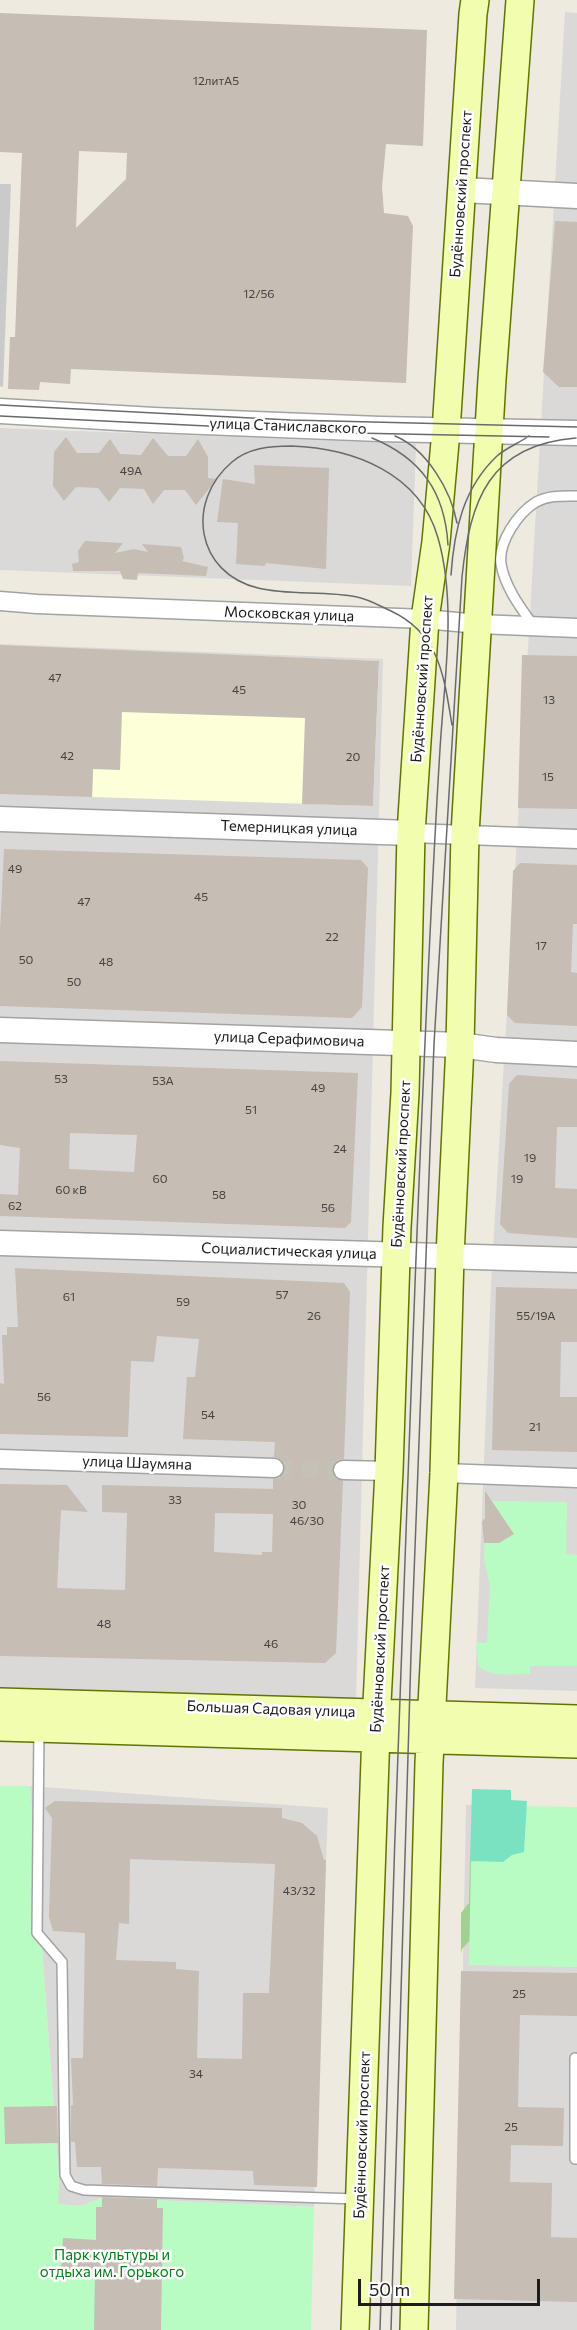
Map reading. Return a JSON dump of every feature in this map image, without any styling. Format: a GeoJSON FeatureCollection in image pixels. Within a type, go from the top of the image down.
{"type":"FeatureCollection","features":[{"type":"Feature","properties":{"kind":"main road","name":"Будённовский проспект"},"geometry":{"type":"LineString","coordinates":[[355,2330],[376,1725],[405,1093],[411,833],[425,619],[436,542],[446,431],[472,14],[475,0]]}},
{"type":"Feature","properties":{"kind":"main road"},"geometry":{"type":"LineString","coordinates":[[414,2330],[431,1726],[444,1473],[450,1256],[460,1045],[465,834],[489,430],[520,0]]}},
{"type":"Feature","properties":{"kind":"main road","name":"Большая Садовая улица"},"geometry":{"type":"LineString","coordinates":[[0,1702],[376,1725]]}},
{"type":"Feature","properties":{"kind":"main road","name":"Большая Садовая улица"},"geometry":{"type":"LineString","coordinates":[[0,1727],[431,1726],[577,1719]]}},
{"type":"Feature","properties":{"kind":"main road","name":"Большая Садовая улица"},"geometry":{"type":"LineString","coordinates":[[431,1726],[577,1744]]}},
{"type":"Feature","properties":{"kind":"street"},"geometry":{"type":"LineString","coordinates":[[462,190],[577,196]]}},
{"type":"Feature","properties":{"kind":"street","name":"улица Станиславского"},"geometry":{"type":"LineString","coordinates":[[0,411],[154,420],[446,431],[577,433]]}},
{"type":"Feature","properties":{"kind":"street","name":"Московская улица"},"geometry":{"type":"LineString","coordinates":[[0,601],[425,619],[478,624],[577,628]]}},
{"type":"Feature","properties":{"kind":"street","name":"Темерницкая улица"},"geometry":{"type":"LineString","coordinates":[[0,819],[577,839]]}},
{"type":"Feature","properties":{"kind":"street","name":"улица Серафимовича"},"geometry":{"type":"LineString","coordinates":[[0,1030],[460,1045],[496,1050],[577,1054]]}},
{"type":"Feature","properties":{"kind":"street","name":"Социалистическая улица"},"geometry":{"type":"LineString","coordinates":[[0,1244],[577,1260]]}},
{"type":"Feature","properties":{"kind":"street","name":"улица Шаумяна"},"geometry":{"type":"LineString","coordinates":[[0,1459],[273,1468]]}},
{"type":"Feature","properties":{"kind":"street"},"geometry":{"type":"LineString","coordinates":[[343,1470],[389,1471]]}},
{"type":"Feature","properties":{"kind":"street"},"geometry":{"type":"LineString","coordinates":[[444,1473],[577,1478]]}},
{"type":"Feature","properties":{"kind":"lane"},"geometry":{"type":"LineString","coordinates":[[534,627],[517,603],[506,580],[501,562],[506,539],[520,516],[537,501],[555,496],[577,496]]}},
{"type":"Feature","properties":{"kind":"lane"},"geometry":{"type":"LineString","coordinates":[[39,1728],[37,1933],[62,1962],[65,2175],[71,2186],[84,2190],[359,2199]]}},
{"type":"Feature","properties":{"kind":"lane"},"geometry":{"type":"LineString","coordinates":[[576,2058],[575,2159],[577,2159]]}},
{"type":"Feature","properties":{"kind":"shaded area"},"geometry":{"type":"Polygon","coordinates":[[[565,12],[577,13],[577,1691],[475,1688],[491,1284],[565,12]]]}},
{"type":"Feature","properties":{"kind":"shaded area"},"geometry":{"type":"Polygon","coordinates":[[[0,184],[11,184],[3,387],[0,386],[0,184]]]}},
{"type":"Feature","properties":{"kind":"shaded area"},"geometry":{"type":"Polygon","coordinates":[[[0,428],[416,444],[411,586],[0,570],[0,428]]]}},
{"type":"Feature","properties":{"kind":"shaded area"},"geometry":{"type":"Polygon","coordinates":[[[0,644],[383,659],[356,1700],[0,1690],[0,644]]]}},
{"type":"Feature","properties":{"kind":"shaded area"},"geometry":{"type":"Polygon","coordinates":[[[98,650],[379,661],[373,806],[92,797],[98,650]]]}},
{"type":"Feature","properties":{"kind":"shaded area"},"geometry":{"type":"Polygon","coordinates":[[[30,1786],[328,1808],[314,2207],[102,2198],[81,2206],[57,2204],[59,2179],[30,1786]]]}},
{"type":"Feature","properties":{"kind":"shaded area"},"geometry":{"type":"Polygon","coordinates":[[[466,1805],[577,1808],[577,2330],[456,2330],[466,1805]]]}},
{"type":"Feature","properties":{"kind":"green space"},"geometry":{"type":"Polygon","coordinates":[[[485,1501],[567,1502],[566,1554],[577,1555],[577,1666],[530,1666],[530,1674],[509,1675],[495,1674],[478,1665],[476,1642],[487,1643],[490,1586],[484,1560],[485,1501]]]}},
{"type":"Feature","properties":{"kind":"green space","name":"Парк культуры и отдыха им. Горького"},"geometry":{"type":"Polygon","coordinates":[[[0,1786],[30,1786],[59,2179],[58,2204],[81,2206],[102,2198],[314,2207],[311,2330],[0,2330],[0,1786]]]}},
{"type":"Feature","properties":{"kind":"green space"},"geometry":{"type":"Polygon","coordinates":[[[472,1789],[511,1790],[511,1800],[527,1801],[524,1852],[512,1855],[503,1862],[470,1861],[472,1789]]]}},
{"type":"Feature","properties":{"kind":"green space"},"geometry":{"type":"Polygon","coordinates":[[[472,1805],[577,1807],[577,1967],[469,1965],[472,1805]]]}},
{"type":"Feature","properties":{"kind":"green space"},"geometry":{"type":"Polygon","coordinates":[[[470,1861],[503,1862],[498,1910],[462,1949],[461,1954],[461,1913],[469,1903],[470,1861]]]}},
{"type":"Feature","properties":{"kind":"building"},"geometry":{"type":"Polygon","coordinates":[[[0,13],[427,30],[423,146],[386,144],[382,187],[384,213],[408,216],[413,226],[406,383],[71,369],[70,384],[40,382],[39,390],[8,389],[10,337],[15,337],[22,153],[0,152],[0,13]],[[79,151],[76,228],[126,179],[127,153],[79,151]]]}},
{"type":"Feature","properties":{"kind":"building"},"geometry":{"type":"Polygon","coordinates":[[[555,221],[577,222],[577,387],[559,387],[543,372],[555,221]]]}},
{"type":"Feature","properties":{"kind":"building"},"geometry":{"type":"Polygon","coordinates":[[[66,437],[77,453],[99,453],[110,439],[120,454],[141,455],[153,438],[168,456],[186,456],[198,439],[208,457],[208,478],[217,479],[196,505],[185,490],[164,490],[153,504],[144,489],[120,488],[109,502],[98,488],[76,487],[64,501],[53,486],[54,452],[66,437]]]}},
{"type":"Feature","properties":{"kind":"building"},"geometry":{"type":"Polygon","coordinates":[[[254,465],[329,468],[326,569],[266,563],[265,566],[236,564],[238,523],[217,522],[223,479],[255,484],[254,465]]]}},
{"type":"Feature","properties":{"kind":"building"},"geometry":{"type":"Polygon","coordinates":[[[85,541],[123,543],[115,553],[134,549],[148,552],[142,544],[181,547],[184,558],[182,561],[208,567],[206,576],[138,573],[137,580],[123,579],[120,571],[73,571],[72,564],[79,562],[78,551],[85,541]]]}},
{"type":"Feature","properties":{"kind":"building"},"geometry":{"type":"Polygon","coordinates":[[[0,645],[379,661],[373,806],[302,804],[305,718],[122,712],[120,770],[93,769],[92,797],[0,794],[0,645]]]}},
{"type":"Feature","properties":{"kind":"building"},"geometry":{"type":"Polygon","coordinates":[[[522,655],[577,656],[577,809],[518,808],[522,655]]]}},
{"type":"Feature","properties":{"kind":"building"},"geometry":{"type":"Polygon","coordinates":[[[4,849],[361,860],[368,868],[362,1007],[352,1018],[0,1006],[0,931],[4,849]]]}},
{"type":"Feature","properties":{"kind":"building"},"geometry":{"type":"Polygon","coordinates":[[[520,863],[577,865],[577,924],[573,924],[571,972],[577,973],[577,1026],[515,1023],[507,1015],[513,871],[520,863]]]}},
{"type":"Feature","properties":{"kind":"building"},"geometry":{"type":"Polygon","coordinates":[[[0,1061],[358,1073],[351,1222],[345,1228],[0,1216],[0,1194],[18,1195],[20,1148],[0,1145],[0,1061]],[[70,1133],[69,1169],[134,1172],[137,1135],[70,1133]]]}},
{"type":"Feature","properties":{"kind":"building"},"geometry":{"type":"Polygon","coordinates":[[[517,1075],[577,1079],[577,1127],[557,1127],[555,1188],[577,1189],[577,1238],[508,1233],[500,1224],[509,1084],[517,1075]]]}},
{"type":"Feature","properties":{"kind":"building"},"geometry":{"type":"Polygon","coordinates":[[[15,1268],[344,1283],[350,1292],[344,1459],[337,1460],[332,1469],[333,1476],[343,1481],[336,1653],[325,1663],[0,1656],[0,1484],[67,1485],[88,1512],[61,1510],[57,1588],[125,1590],[127,1513],[102,1512],[102,1485],[273,1489],[273,1479],[280,1478],[285,1469],[284,1462],[274,1457],[275,1442],[183,1439],[187,1377],[195,1377],[199,1339],[157,1336],[154,1362],[131,1361],[128,1437],[0,1434],[0,1383],[4,1384],[2,1335],[7,1335],[7,1327],[18,1327],[15,1268]],[[215,1513],[214,1552],[262,1555],[262,1552],[272,1552],[273,1514],[215,1513]]]}},
{"type":"Feature","properties":{"kind":"building"},"geometry":{"type":"Polygon","coordinates":[[[496,1287],[577,1289],[577,1342],[561,1342],[560,1397],[577,1397],[577,1452],[492,1450],[496,1287]]]}},
{"type":"Feature","properties":{"kind":"building"},"geometry":{"type":"Polygon","coordinates":[[[485,1491],[514,1534],[499,1543],[484,1543],[482,1522],[485,1518],[485,1491]]]}},
{"type":"Feature","properties":{"kind":"building"},"geometry":{"type":"Polygon","coordinates":[[[55,1801],[282,1808],[282,1818],[302,1823],[317,1836],[324,1860],[326,1860],[317,2187],[254,2185],[253,2171],[158,2168],[157,2186],[102,2184],[101,2167],[77,2167],[75,2142],[71,2142],[71,2105],[73,2105],[71,2058],[83,2058],[85,1933],[53,1931],[49,1917],[52,1818],[45,1808],[55,1801]],[[130,1859],[129,1924],[119,1923],[116,1960],[176,1962],[176,1969],[199,1971],[197,2058],[242,2059],[243,1993],[269,1993],[275,1864],[130,1859]]]}},
{"type":"Feature","properties":{"kind":"building"},"geometry":{"type":"Polygon","coordinates":[[[461,1971],[577,1973],[577,2016],[520,2015],[518,2107],[564,2108],[563,2146],[511,2145],[510,2182],[552,2183],[551,2237],[577,2238],[577,2302],[454,2299],[461,1971]]]}},
{"type":"Feature","properties":{"kind":"building"},"geometry":{"type":"Polygon","coordinates":[[[57,2106],[58,2143],[5,2144],[4,2107],[57,2106]]]}},
{"type":"Feature","properties":{"kind":"building"},"geometry":{"type":"Polygon","coordinates":[[[102,2197],[157,2199],[157,2208],[163,2208],[161,2330],[94,2330],[95,2273],[61,2271],[63,2238],[96,2240],[96,2207],[102,2207],[102,2197]]]}},
{"type":"Feature","properties":{"kind":"tunnel"},"geometry":{"type":"LineString","coordinates":[[274,1468],[343,1470]]}},
{"type":"Feature","properties":{"kind":"tram line"},"geometry":{"type":"LineString","coordinates":[[0,405],[290,420],[577,427]]}},
{"type":"Feature","properties":{"kind":"tram line"},"geometry":{"type":"LineString","coordinates":[[0,416],[353,433],[549,437]]}},
{"type":"Feature","properties":{"kind":"tram line"},"geometry":{"type":"LineString","coordinates":[[395,436],[407,442],[436,472],[449,498],[457,523]]}},
{"type":"Feature","properties":{"kind":"tram line"},"geometry":{"type":"LineString","coordinates":[[451,575],[458,526],[468,496],[485,468],[497,456],[529,436]]}},
{"type":"Feature","properties":{"kind":"tram line"},"geometry":{"type":"LineString","coordinates":[[372,438],[404,456],[427,479],[442,509],[448,545]]}},
{"type":"Feature","properties":{"kind":"tram line"},"geometry":{"type":"LineString","coordinates":[[391,2330],[411,1654],[434,1044],[462,577],[471,524],[489,481],[504,465],[523,452],[546,443],[576,438]]}},
{"type":"Feature","properties":{"kind":"tram line"},"geometry":{"type":"LineString","coordinates":[[380,2330],[415,1284],[432,883],[440,749],[444,697],[446,670],[448,643],[447,589],[438,538],[429,515],[416,496],[381,468],[338,452],[291,446],[260,449],[238,457],[217,478],[208,496],[203,515],[204,534],[210,552],[221,568],[237,580],[258,588],[282,592],[345,595],[365,599],[407,621],[420,632],[437,659],[442,674],[446,690],[452,725]]}}]}
